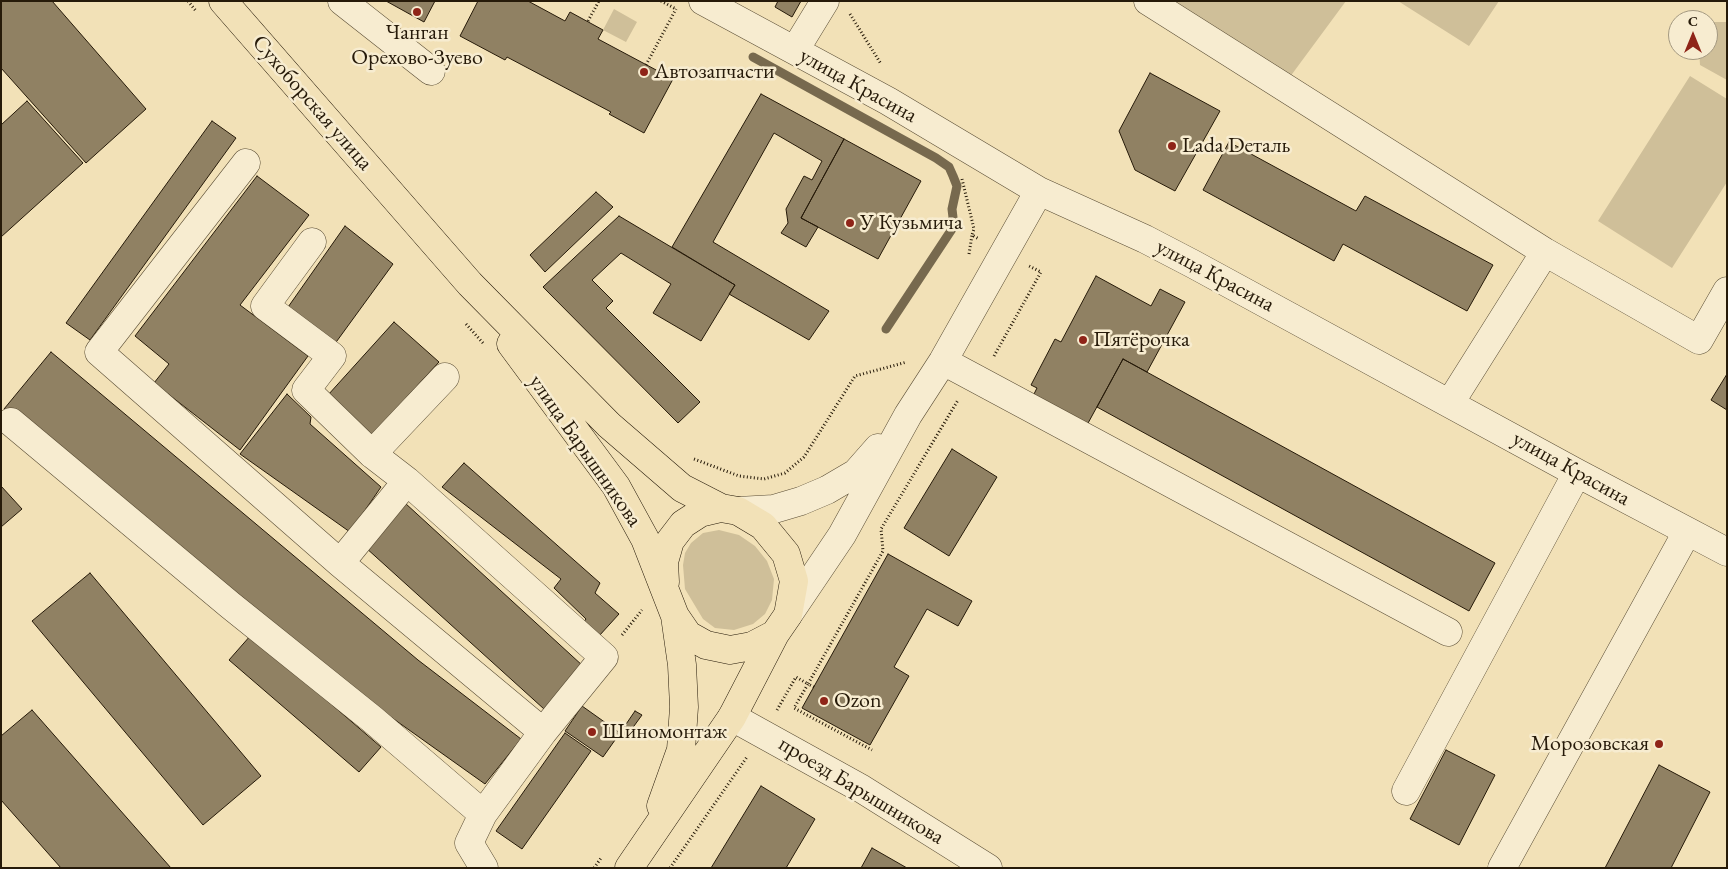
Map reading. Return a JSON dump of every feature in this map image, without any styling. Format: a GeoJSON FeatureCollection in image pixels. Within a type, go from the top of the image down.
{"type":"FeatureCollection","features":[{"type":"Feature","properties":{"kind":"main road","name":"Сухоборская улица"},"geometry":{"type":"LineString","coordinates":[[223,1],[401,205]]}},
{"type":"Feature","properties":{"kind":"main road","name":"улица Барышникова"},"geometry":{"type":"LineString","coordinates":[[401,205],[470,284],[609,425],[642,455],[682,488],[763,526],[786,554],[794,581],[782,624],[732,717],[685,788],[628,868]]}},
{"type":"Feature","properties":{"kind":"main road","name":"улица Барышникова"},"geometry":{"type":"LineString","coordinates":[[470,284],[541,386],[616,486],[645,539],[666,588],[675,616],[683,674],[684,707],[681,750],[651,834]]}},
{"type":"Feature","properties":{"kind":"main road"},"geometry":{"type":"LineString","coordinates":[[666,588],[664,562],[670,541],[683,524],[700,513],[729,509]]}},
{"type":"Feature","properties":{"kind":"main road"},"geometry":{"type":"LineString","coordinates":[[675,616],[688,635],[706,645],[730,650],[752,646],[782,624]]}},
{"type":"Feature","properties":{"kind":"street"},"geometry":{"type":"LineString","coordinates":[[342,1],[431,72]]}},
{"type":"Feature","properties":{"kind":"street","name":"улица Красина"},"geometry":{"type":"LineString","coordinates":[[703,1],[888,101],[1039,191],[1161,247],[1577,473],[1727,552]]}},
{"type":"Feature","properties":{"kind":"street"},"geometry":{"type":"LineString","coordinates":[[1148,1],[1545,252],[1699,340],[1727,291]]}},
{"type":"Feature","properties":{"kind":"street"},"geometry":{"type":"LineString","coordinates":[[795,50],[836,5]]}},
{"type":"Feature","properties":{"kind":"street"},"geometry":{"type":"LineString","coordinates":[[246,163],[99,352],[340,563],[542,732]]}},
{"type":"Feature","properties":{"kind":"street"},"geometry":{"type":"LineString","coordinates":[[908,415],[943,362],[1039,191]]}},
{"type":"Feature","properties":{"kind":"street"},"geometry":{"type":"LineString","coordinates":[[312,242],[265,306],[332,356],[306,390],[372,454],[407,481],[604,657],[542,732],[483,814],[469,843],[484,868]]}},
{"type":"Feature","properties":{"kind":"street"},"geometry":{"type":"LineString","coordinates":[[1450,403],[1545,252]]}},
{"type":"Feature","properties":{"kind":"street"},"geometry":{"type":"LineString","coordinates":[[943,362],[1448,632]]}},
{"type":"Feature","properties":{"kind":"street"},"geometry":{"type":"LineString","coordinates":[[372,454],[445,377]]}},
{"type":"Feature","properties":{"kind":"street","name":"улица Барышникова"},"geometry":{"type":"LineString","coordinates":[[729,509],[774,509],[827,490],[856,472],[908,415]]}},
{"type":"Feature","properties":{"kind":"street","name":"улица Барышникова"},"geometry":{"type":"LineString","coordinates":[[782,624],[842,535],[908,415]]}},
{"type":"Feature","properties":{"kind":"street"},"geometry":{"type":"LineString","coordinates":[[11,422],[223,599],[372,719],[483,814]]}},
{"type":"Feature","properties":{"kind":"street"},"geometry":{"type":"LineString","coordinates":[[1406,791],[1577,473]]}},
{"type":"Feature","properties":{"kind":"street"},"geometry":{"type":"LineString","coordinates":[[340,563],[407,481]]}},
{"type":"Feature","properties":{"kind":"street"},"geometry":{"type":"LineString","coordinates":[[1502,868],[1687,532]]}},
{"type":"Feature","properties":{"kind":"street","name":"проезд Барышникова"},"geometry":{"type":"LineString","coordinates":[[732,717],[862,789],[988,868]]}},
{"type":"Feature","properties":{"kind":"path"},"geometry":{"type":"LineString","coordinates":[[588,22],[599,1]]}},
{"type":"Feature","properties":{"kind":"path"},"geometry":{"type":"LineString","coordinates":[[836,5],[896,88],[888,101]]}},
{"type":"Feature","properties":{"kind":"path"},"geometry":{"type":"LineString","coordinates":[[646,65],[676,9]]}},
{"type":"Feature","properties":{"kind":"path"},"geometry":{"type":"LineString","coordinates":[[960,173],[974,229],[968,258]]}},
{"type":"Feature","properties":{"kind":"path"},"geometry":{"type":"LineString","coordinates":[[872,750],[794,708],[883,551],[881,529],[960,396],[980,381],[1041,272],[972,236]]}},
{"type":"Feature","properties":{"kind":"path"},"geometry":{"type":"LineString","coordinates":[[688,457],[739,476],[764,479],[785,472],[804,457],[855,376],[914,360]]}},
{"type":"Feature","properties":{"kind":"path"},"geometry":{"type":"LineString","coordinates":[[604,657],[643,609]]}},
{"type":"Feature","properties":{"kind":"path"},"geometry":{"type":"LineString","coordinates":[[670,868],[763,734],[796,677],[814,686]]}},
{"type":"Feature","properties":{"kind":"path"},"geometry":{"type":"LineString","coordinates":[[594,868],[604,854]]}},
{"type":"Feature","properties":{"kind":"shaded area"},"geometry":{"type":"Polygon","coordinates":[[[1168,1],[1346,1],[1284,85],[1168,1]]]}},
{"type":"Feature","properties":{"kind":"shaded area"},"geometry":{"type":"Polygon","coordinates":[[[1398,1],[1499,1],[1469,46],[1398,1]]]}},
{"type":"Feature","properties":{"kind":"shaded area"},"geometry":{"type":"Polygon","coordinates":[[[614,9],[637,22],[626,42],[603,30],[614,9]]]}},
{"type":"Feature","properties":{"kind":"shaded area"},"geometry":{"type":"Polygon","coordinates":[[[1718,22],[1727,22],[1727,80],[1700,65],[1700,60],[1718,60],[1718,22]]]}},
{"type":"Feature","properties":{"kind":"shaded area"},"geometry":{"type":"Polygon","coordinates":[[[1690,76],[1727,99],[1727,182],[1672,268],[1598,221],[1690,76]]]}},
{"type":"Feature","properties":{"kind":"shaded area"},"geometry":{"type":"Polygon","coordinates":[[[719,530],[739,535],[755,546],[767,561],[774,579],[772,600],[765,614],[753,624],[734,630],[715,628],[703,619],[685,589],[683,565],[685,553],[691,543],[703,533],[719,530]]]}},
{"type":"Feature","properties":{"kind":"building"},"geometry":{"type":"Polygon","coordinates":[[[1,1],[52,1],[146,109],[86,163],[1,68],[1,1]]]}},
{"type":"Feature","properties":{"kind":"building","name":"Чанган Орехово-Зуево"},"geometry":{"type":"Polygon","coordinates":[[[386,1],[435,1],[424,22],[386,1]]]}},
{"type":"Feature","properties":{"kind":"building"},"geometry":{"type":"Polygon","coordinates":[[[478,1],[528,1],[565,21],[570,12],[603,30],[598,39],[673,79],[644,133],[609,114],[611,112],[507,57],[505,60],[460,36],[478,1]]]}},
{"type":"Feature","properties":{"kind":"building"},"geometry":{"type":"Polygon","coordinates":[[[778,1],[801,1],[792,17],[775,7],[778,1]]]}},
{"type":"Feature","properties":{"kind":"building"},"geometry":{"type":"Polygon","coordinates":[[[1150,73],[1220,111],[1175,191],[1135,170],[1119,131],[1150,73]]]}},
{"type":"Feature","properties":{"kind":"building"},"geometry":{"type":"Polygon","coordinates":[[[761,94],[844,139],[801,218],[818,227],[806,247],[781,233],[788,223],[786,209],[804,176],[812,180],[822,161],[774,133],[713,242],[829,311],[809,340],[729,294],[735,285],[672,247],[761,94]]]}},
{"type":"Feature","properties":{"kind":"building"},"geometry":{"type":"Polygon","coordinates":[[[27,101],[83,163],[1,237],[1,125],[27,101]]]}},
{"type":"Feature","properties":{"kind":"building"},"geometry":{"type":"Polygon","coordinates":[[[212,121],[236,138],[90,340],[66,323],[212,121]]]}},
{"type":"Feature","properties":{"kind":"building"},"geometry":{"type":"Polygon","coordinates":[[[844,139],[921,181],[878,259],[801,218],[844,139]]]}},
{"type":"Feature","properties":{"kind":"building"},"geometry":{"type":"Polygon","coordinates":[[[1229,142],[1356,211],[1365,196],[1493,265],[1467,311],[1343,244],[1334,261],[1203,190],[1229,142]]]}},
{"type":"Feature","properties":{"kind":"building"},"geometry":{"type":"Polygon","coordinates":[[[257,176],[309,215],[240,305],[308,356],[240,450],[154,383],[169,364],[135,336],[257,176]]]}},
{"type":"Feature","properties":{"kind":"building"},"geometry":{"type":"Polygon","coordinates":[[[596,192],[613,207],[545,272],[530,255],[596,192]]]}},
{"type":"Feature","properties":{"kind":"building"},"geometry":{"type":"Polygon","coordinates":[[[619,216],[735,285],[701,341],[653,313],[671,284],[621,253],[592,280],[613,301],[606,308],[700,402],[678,423],[543,287],[619,216]]]}},
{"type":"Feature","properties":{"kind":"building"},"geometry":{"type":"Polygon","coordinates":[[[345,226],[393,264],[334,345],[286,310],[345,226]]]}},
{"type":"Feature","properties":{"kind":"building"},"geometry":{"type":"Polygon","coordinates":[[[1096,276],[1151,306],[1160,289],[1185,302],[1147,372],[1123,359],[1087,425],[1033,396],[1037,388],[1031,385],[1055,339],[1061,342],[1096,276]]]}},
{"type":"Feature","properties":{"kind":"building"},"geometry":{"type":"Polygon","coordinates":[[[394,322],[439,362],[372,435],[328,395],[394,322]]]}},
{"type":"Feature","properties":{"kind":"building"},"geometry":{"type":"Polygon","coordinates":[[[51,352],[418,660],[521,739],[485,784],[374,705],[242,597],[4,409],[51,352]]]}},
{"type":"Feature","properties":{"kind":"building"},"geometry":{"type":"Polygon","coordinates":[[[1123,359],[1495,563],[1469,611],[1097,407],[1123,359]]]}},
{"type":"Feature","properties":{"kind":"building"},"geometry":{"type":"Polygon","coordinates":[[[1727,374],[1727,410],[1711,400],[1727,374]]]}},
{"type":"Feature","properties":{"kind":"building"},"geometry":{"type":"Polygon","coordinates":[[[287,394],[311,417],[310,424],[381,487],[350,532],[240,454],[287,394]]]}},
{"type":"Feature","properties":{"kind":"building"},"geometry":{"type":"Polygon","coordinates":[[[952,449],[997,477],[949,556],[904,528],[952,449]]]}},
{"type":"Feature","properties":{"kind":"building"},"geometry":{"type":"Polygon","coordinates":[[[464,463],[600,583],[595,593],[619,614],[599,636],[582,624],[586,619],[554,588],[561,579],[442,487],[464,463]]]}},
{"type":"Feature","properties":{"kind":"building"},"geometry":{"type":"Polygon","coordinates":[[[1,486],[22,509],[1,527],[1,486]]]}},
{"type":"Feature","properties":{"kind":"building"},"geometry":{"type":"Polygon","coordinates":[[[405,503],[583,666],[544,709],[365,547],[405,503]]]}},
{"type":"Feature","properties":{"kind":"building"},"geometry":{"type":"Polygon","coordinates":[[[888,554],[972,601],[958,626],[927,609],[894,667],[909,676],[870,745],[802,708],[888,554]]]}},
{"type":"Feature","properties":{"kind":"building"},"geometry":{"type":"Polygon","coordinates":[[[90,573],[261,776],[203,825],[32,621],[90,573]]]}},
{"type":"Feature","properties":{"kind":"building"},"geometry":{"type":"Polygon","coordinates":[[[251,635],[381,747],[359,772],[229,660],[251,635]]]}},
{"type":"Feature","properties":{"kind":"building","name":"Шиномонтаж"},"geometry":{"type":"Polygon","coordinates":[[[582,706],[620,733],[603,757],[565,731],[582,706]]]}},
{"type":"Feature","properties":{"kind":"building"},"geometry":{"type":"Polygon","coordinates":[[[32,710],[171,868],[61,868],[1,800],[1,736],[32,710]]]}},
{"type":"Feature","properties":{"kind":"building"},"geometry":{"type":"Polygon","coordinates":[[[635,711],[642,715],[626,737],[620,733],[635,711]]]}},
{"type":"Feature","properties":{"kind":"building"},"geometry":{"type":"Polygon","coordinates":[[[565,733],[591,751],[522,849],[496,831],[565,733]]]}},
{"type":"Feature","properties":{"kind":"building"},"geometry":{"type":"Polygon","coordinates":[[[1446,750],[1495,775],[1459,845],[1410,819],[1446,750]]]}},
{"type":"Feature","properties":{"kind":"building","name":"Морозовская"},"geometry":{"type":"Polygon","coordinates":[[[1659,765],[1710,792],[1671,868],[1605,868],[1659,765]]]}},
{"type":"Feature","properties":{"kind":"building"},"geometry":{"type":"Polygon","coordinates":[[[761,786],[815,819],[786,868],[711,868],[761,786]]]}},
{"type":"Feature","properties":{"kind":"building"},"geometry":{"type":"Polygon","coordinates":[[[872,848],[907,868],[861,868],[872,848]]]}},
{"type":"Feature","properties":{"kind":"waterway"},"geometry":{"type":"LineString","coordinates":[[753,57],[949,167],[957,186],[952,209],[954,226],[886,329]]}},
{"type":"Feature","properties":{"kind":"place","name":"Чанган Орехово-Зуево"},"geometry":{"type":"Point","coordinates":[417,12]}},
{"type":"Feature","properties":{"kind":"place","name":"Автозапчасти"},"geometry":{"type":"Point","coordinates":[644,72]}},
{"type":"Feature","properties":{"kind":"place","name":"Lada Dеталь"},"geometry":{"type":"Point","coordinates":[1172,146]}},
{"type":"Feature","properties":{"kind":"place","name":"У Кузьмича"},"geometry":{"type":"Point","coordinates":[850,223]}},
{"type":"Feature","properties":{"kind":"place","name":"Пятёрочка"},"geometry":{"type":"Point","coordinates":[1083,340]}},
{"type":"Feature","properties":{"kind":"place","name":"Ozon"},"geometry":{"type":"Point","coordinates":[824,701]}},
{"type":"Feature","properties":{"kind":"place","name":"Шиномонтаж"},"geometry":{"type":"Point","coordinates":[592,732]}},
{"type":"Feature","properties":{"kind":"place","name":"Морозовская"},"geometry":{"type":"Point","coordinates":[1659,744]}}]}
